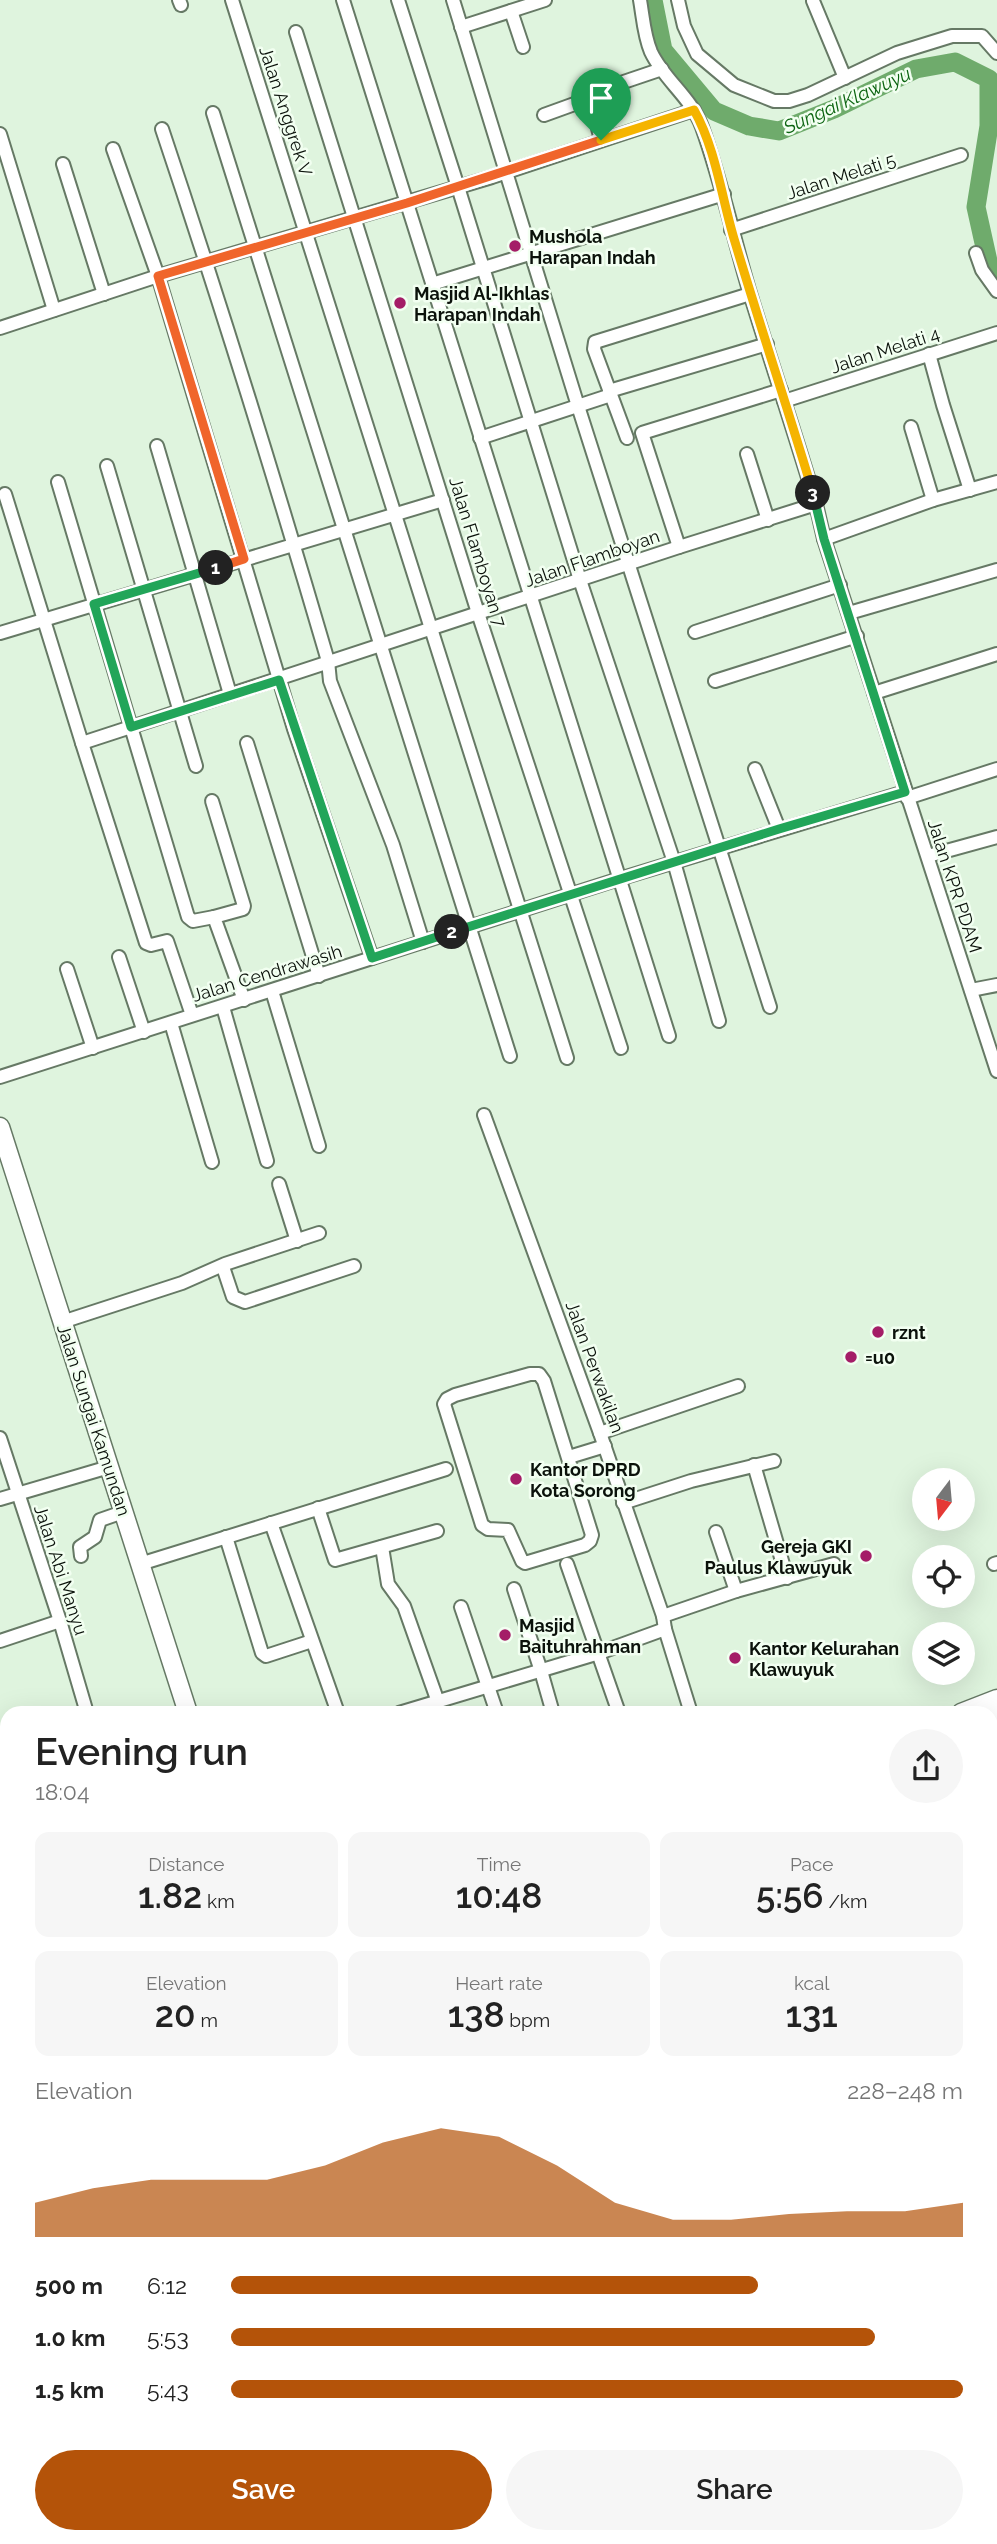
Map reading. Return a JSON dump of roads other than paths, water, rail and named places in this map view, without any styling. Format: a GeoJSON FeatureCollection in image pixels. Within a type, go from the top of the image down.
{"type":"FeatureCollection","features":[{"type":"Feature","properties":{"kind":"main road","name":"Jalan Sungai Kamundan"},"geometry":{"type":"LineString","coordinates":[[0,1127],[185,1706]]}},
{"type":"Feature","properties":{"kind":"main road"},"geometry":{"type":"LineString","coordinates":[[979,1706],[997,1699]]}},
{"type":"Feature","properties":{"kind":"street","name":"Jalan Anggrek V"},"geometry":{"type":"LineString","coordinates":[[232,0],[567,1058]]}},
{"type":"Feature","properties":{"kind":"street"},"geometry":{"type":"LineString","coordinates":[[343,0],[669,1036]]}},
{"type":"Feature","properties":{"kind":"street"},"geometry":{"type":"LineString","coordinates":[[398,0],[580,580],[674,862],[719,1021]]}},
{"type":"Feature","properties":{"kind":"street"},"geometry":{"type":"LineString","coordinates":[[453,0],[578,406],[770,1007]]}},
{"type":"Feature","properties":{"kind":"street"},"geometry":{"type":"LineString","coordinates":[[461,27],[544,0]]}},
{"type":"Feature","properties":{"kind":"street","name":"Jalan KPR PDAM"},"geometry":{"type":"LineString","coordinates":[[640,0],[650,51],[694,110],[724,194],[731,230],[783,395],[824,539],[997,1071]]}},
{"type":"Feature","properties":{"kind":"street"},"geometry":{"type":"LineString","coordinates":[[678,0],[684,26],[696,54],[734,85],[774,101],[789,101],[808,95],[897,53],[952,36],[982,36],[997,53]]}},
{"type":"Feature","properties":{"kind":"street"},"geometry":{"type":"LineString","coordinates":[[813,1],[845,78]]}},
{"type":"Feature","properties":{"kind":"street"},"geometry":{"type":"LineString","coordinates":[[511,11],[523,47]]}},
{"type":"Feature","properties":{"kind":"street","name":"Jalan Flamboyan 7"},"geometry":{"type":"LineString","coordinates":[[296,32],[478,613],[621,1048]]}},
{"type":"Feature","properties":{"kind":"street"},"geometry":{"type":"LineString","coordinates":[[544,115],[591,98],[597,91],[662,69]]}},
{"type":"Feature","properties":{"kind":"street"},"geometry":{"type":"LineString","coordinates":[[591,98],[601,140]]}},
{"type":"Feature","properties":{"kind":"street"},"geometry":{"type":"LineString","coordinates":[[0,327],[158,276],[407,203],[694,110]]}},
{"type":"Feature","properties":{"kind":"street"},"geometry":{"type":"LineString","coordinates":[[213,113],[510,1056]]}},
{"type":"Feature","properties":{"kind":"street"},"geometry":{"type":"LineString","coordinates":[[162,129],[293,544],[328,661],[334,693],[393,845],[423,942]]}},
{"type":"Feature","properties":{"kind":"street"},"geometry":{"type":"LineString","coordinates":[[0,134],[54,310]]}},
{"type":"Feature","properties":{"kind":"street"},"geometry":{"type":"LineString","coordinates":[[113,149],[158,276],[279,680],[372,958]]}},
{"type":"Feature","properties":{"kind":"street","name":"Jalan Melati 5"},"geometry":{"type":"LineString","coordinates":[[731,230],[961,155]]}},
{"type":"Feature","properties":{"kind":"street"},"geometry":{"type":"LineString","coordinates":[[63,164],[104,295]]}},
{"type":"Feature","properties":{"kind":"street"},"geometry":{"type":"LineString","coordinates":[[432,284],[724,194]]}},
{"type":"Feature","properties":{"kind":"street"},"geometry":{"type":"LineString","coordinates":[[976,253],[982,270],[997,292]]}},
{"type":"Feature","properties":{"kind":"street"},"geometry":{"type":"LineString","coordinates":[[627,438],[594,344],[750,294]]}},
{"type":"Feature","properties":{"kind":"street","name":"Jalan Melati 4"},"geometry":{"type":"LineString","coordinates":[[679,547],[642,433],[997,333]]}},
{"type":"Feature","properties":{"kind":"street"},"geometry":{"type":"LineString","coordinates":[[480,438],[610,393],[767,344]]}},
{"type":"Feature","properties":{"kind":"street"},"geometry":{"type":"LineString","coordinates":[[929,354],[970,490]]}},
{"type":"Feature","properties":{"kind":"street"},"geometry":{"type":"LineString","coordinates":[[911,426],[933,500]]}},
{"type":"Feature","properties":{"kind":"street"},"geometry":{"type":"LineString","coordinates":[[157,446],[230,694]]}},
{"type":"Feature","properties":{"kind":"street"},"geometry":{"type":"LineString","coordinates":[[747,454],[768,520]]}},
{"type":"Feature","properties":{"kind":"street"},"geometry":{"type":"LineString","coordinates":[[107,466],[196,766]]}},
{"type":"Feature","properties":{"kind":"street"},"geometry":{"type":"LineString","coordinates":[[58,482],[188,917],[193,921],[214,918],[243,909],[244,906],[212,801]]}},
{"type":"Feature","properties":{"kind":"street"},"geometry":{"type":"LineString","coordinates":[[824,539],[933,500],[997,482]]}},
{"type":"Feature","properties":{"kind":"street"},"geometry":{"type":"LineString","coordinates":[[5,494],[146,943],[151,945],[167,941],[192,1015]]}},
{"type":"Feature","properties":{"kind":"street"},"geometry":{"type":"LineString","coordinates":[[0,634],[443,500]]}},
{"type":"Feature","properties":{"kind":"street","name":"Jalan Flamboyan"},"geometry":{"type":"LineString","coordinates":[[82,743],[679,547],[816,505]]}},
{"type":"Feature","properties":{"kind":"street"},"geometry":{"type":"LineString","coordinates":[[849,613],[997,570]]}},
{"type":"Feature","properties":{"kind":"street"},"geometry":{"type":"LineString","coordinates":[[695,632],[840,585]]}},
{"type":"Feature","properties":{"kind":"street"},"geometry":{"type":"LineString","coordinates":[[715,681],[857,636]]}},
{"type":"Feature","properties":{"kind":"street"},"geometry":{"type":"LineString","coordinates":[[874,693],[997,654]]}},
{"type":"Feature","properties":{"kind":"street"},"geometry":{"type":"LineString","coordinates":[[247,743],[319,976]]}},
{"type":"Feature","properties":{"kind":"street"},"geometry":{"type":"LineString","coordinates":[[755,769],[779,829]]}},
{"type":"Feature","properties":{"kind":"street","name":"Jalan Cendrawasih"},"geometry":{"type":"LineString","coordinates":[[0,1077],[779,829],[997,769]]}},
{"type":"Feature","properties":{"kind":"street"},"geometry":{"type":"LineString","coordinates":[[928,856],[997,837]]}},
{"type":"Feature","properties":{"kind":"street"},"geometry":{"type":"LineString","coordinates":[[214,918],[244,1000]]}},
{"type":"Feature","properties":{"kind":"street"},"geometry":{"type":"LineString","coordinates":[[119,957],[144,1032]]}},
{"type":"Feature","properties":{"kind":"street"},"geometry":{"type":"LineString","coordinates":[[67,969],[93,1048]]}},
{"type":"Feature","properties":{"kind":"street"},"geometry":{"type":"LineString","coordinates":[[971,990],[997,985]]}},
{"type":"Feature","properties":{"kind":"street"},"geometry":{"type":"LineString","coordinates":[[272,991],[319,1146]]}},
{"type":"Feature","properties":{"kind":"street"},"geometry":{"type":"LineString","coordinates":[[223,1007],[267,1161]]}},
{"type":"Feature","properties":{"kind":"street"},"geometry":{"type":"LineString","coordinates":[[171,1023],[212,1162]]}},
{"type":"Feature","properties":{"kind":"street","name":"Jalan Perwakilan"},"geometry":{"type":"LineString","coordinates":[[484,1115],[605,1446],[689,1706]]}},
{"type":"Feature","properties":{"kind":"street"},"geometry":{"type":"LineString","coordinates":[[279,1184],[296,1241]]}},
{"type":"Feature","properties":{"kind":"street"},"geometry":{"type":"LineString","coordinates":[[62,1322],[182,1283],[319,1233]]}},
{"type":"Feature","properties":{"kind":"street"},"geometry":{"type":"LineString","coordinates":[[223,1266],[233,1297],[245,1302],[354,1266]]}},
{"type":"Feature","properties":{"kind":"street"},"geometry":{"type":"LineString","coordinates":[[530,1374],[539,1374],[569,1457],[592,1538],[585,1545],[524,1563],[509,1531],[503,1528],[488,1529],[482,1525],[445,1412],[445,1402],[455,1395],[530,1374]]}},
{"type":"Feature","properties":{"kind":"street"},"geometry":{"type":"LineString","coordinates":[[600,1433],[737,1387]]}},
{"type":"Feature","properties":{"kind":"street","name":"Jalan Abi Manyu"},"geometry":{"type":"LineString","coordinates":[[0,1438],[85,1706]]}},
{"type":"Feature","properties":{"kind":"street"},"geometry":{"type":"LineString","coordinates":[[569,1457],[605,1446]]}},
{"type":"Feature","properties":{"kind":"street"},"geometry":{"type":"LineString","coordinates":[[623,1503],[691,1480],[774,1461]]}},
{"type":"Feature","properties":{"kind":"street"},"geometry":{"type":"LineString","coordinates":[[754,1465],[787,1578]]}},
{"type":"Feature","properties":{"kind":"street"},"geometry":{"type":"LineString","coordinates":[[0,1499],[109,1467]]}},
{"type":"Feature","properties":{"kind":"street"},"geometry":{"type":"LineString","coordinates":[[140,1564],[446,1469]]}},
{"type":"Feature","properties":{"kind":"street"},"geometry":{"type":"LineString","coordinates":[[318,1508],[333,1559],[437,1531]]}},
{"type":"Feature","properties":{"kind":"street"},"geometry":{"type":"LineString","coordinates":[[81,1556],[80,1547],[95,1537],[100,1520],[123,1512]]}},
{"type":"Feature","properties":{"kind":"street"},"geometry":{"type":"LineString","coordinates":[[271,1523],[336,1706]]}},
{"type":"Feature","properties":{"kind":"street"},"geometry":{"type":"LineString","coordinates":[[716,1532],[736,1591]]}},
{"type":"Feature","properties":{"kind":"street"},"geometry":{"type":"LineString","coordinates":[[226,1537],[262,1653],[267,1656],[312,1640]]}},
{"type":"Feature","properties":{"kind":"street"},"geometry":{"type":"LineString","coordinates":[[382,1547],[388,1584],[404,1606],[438,1702]]}},
{"type":"Feature","properties":{"kind":"street"},"geometry":{"type":"LineString","coordinates":[[567,1564],[617,1706]]}},
{"type":"Feature","properties":{"kind":"street"},"geometry":{"type":"LineString","coordinates":[[424,1706],[599,1653],[736,1591],[834,1564]]}},
{"type":"Feature","properties":{"kind":"street"},"geometry":{"type":"LineString","coordinates":[[514,1589],[551,1706]]}},
{"type":"Feature","properties":{"kind":"street"},"geometry":{"type":"LineString","coordinates":[[461,1607],[495,1706]]}},
{"type":"Feature","properties":{"kind":"street"},"geometry":{"type":"LineString","coordinates":[[0,1641],[60,1621]]}},
{"type":"Feature","properties":{"kind":"waterway","name":"Sungai Klawuyu"},"geometry":{"type":"LineString","coordinates":[[653,0],[663,50],[714,111],[749,126],[779,131],[834,109],[916,69],[955,62],[989,79],[989,126],[976,207],[990,270],[997,279]]}},
{"type":"Feature","properties":{"kind":"place","name":"Mushola Harapan Indah"},"geometry":{"type":"Point","coordinates":[515,246]}},
{"type":"Feature","properties":{"kind":"place","name":"Masjid Al-Ikhlas Harapan Indah"},"geometry":{"type":"Point","coordinates":[400,303]}},
{"type":"Feature","properties":{"kind":"place","name":"rznt"},"geometry":{"type":"Point","coordinates":[878,1332]}},
{"type":"Feature","properties":{"kind":"place","name":"=u0"},"geometry":{"type":"Point","coordinates":[851,1357]}},
{"type":"Feature","properties":{"kind":"place","name":"Kantor DPRD Kota Sorong"},"geometry":{"type":"Point","coordinates":[516,1479]}},
{"type":"Feature","properties":{"kind":"place","name":"Gereja GKI Paulus Klawuyuk"},"geometry":{"type":"Point","coordinates":[866,1556]}},
{"type":"Feature","properties":{"kind":"place","name":"Masjid Baituhrahman"},"geometry":{"type":"Point","coordinates":[505,1635]}},
{"type":"Feature","properties":{"kind":"place","name":"Kantor Kelurahan Klawuyuk"},"geometry":{"type":"Point","coordinates":[735,1658]}}]}
